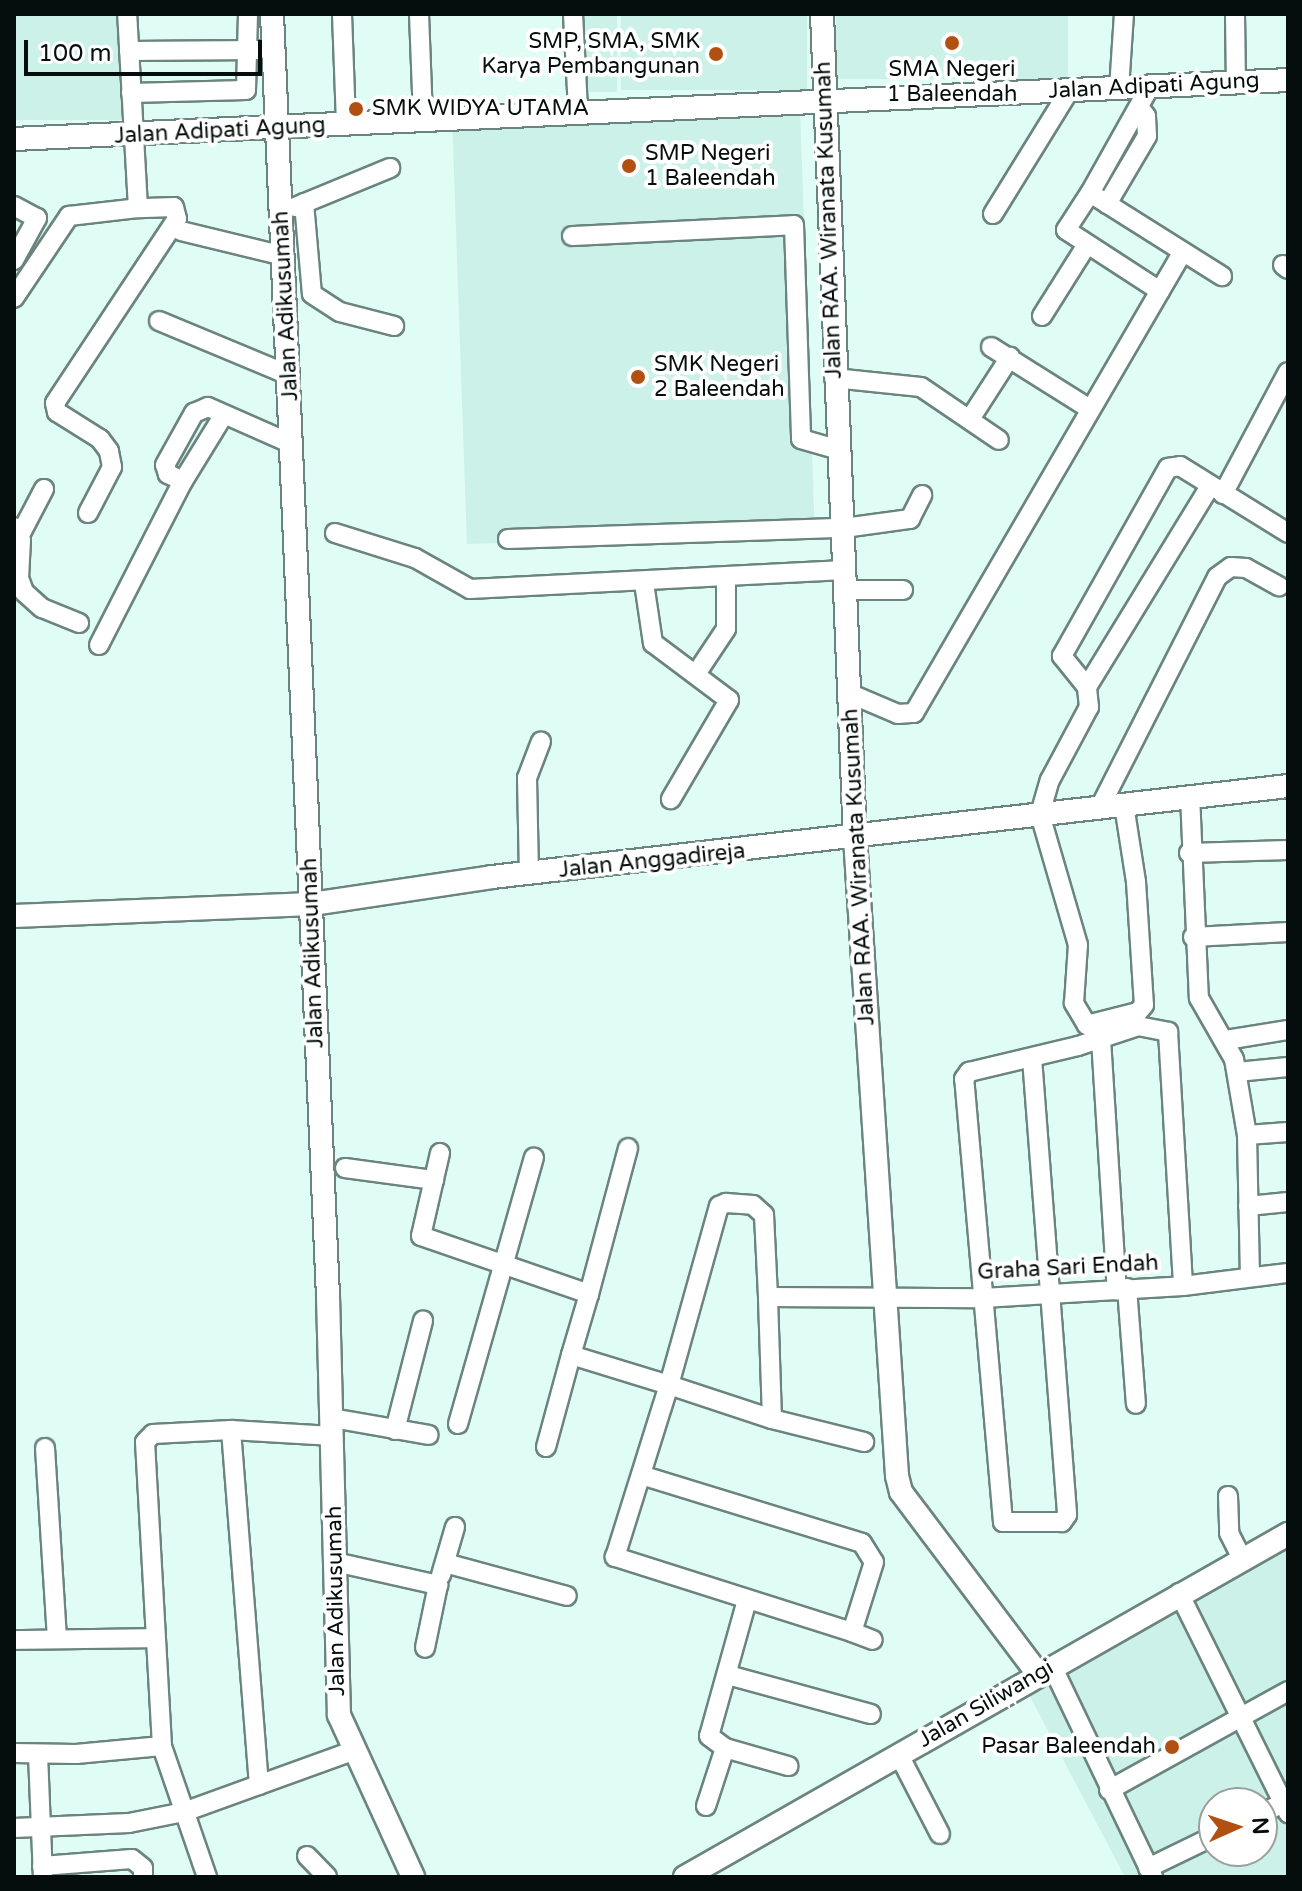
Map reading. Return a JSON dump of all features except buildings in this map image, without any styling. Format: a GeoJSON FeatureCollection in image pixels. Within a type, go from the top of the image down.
{"type":"FeatureCollection","features":[{"type":"Feature","properties":{"kind":"main road","name":"Jalan Adikusumah"},"geometry":{"type":"LineString","coordinates":[[272,14],[312,904],[332,1427],[339,1715],[413,1877]]}},
{"type":"Feature","properties":{"kind":"main road","name":"Jalan RAA. Wiranata Kusumah"},"geometry":{"type":"LineString","coordinates":[[822,14],[834,378],[844,528],[855,838],[873,1138],[901,1492],[1045,1670]]}},
{"type":"Feature","properties":{"kind":"main road","name":"Jalan Adipati Agung"},"geometry":{"type":"LineString","coordinates":[[14,139],[278,130],[825,99],[1119,89],[1144,98],[1236,83],[1288,80]]}},
{"type":"Feature","properties":{"kind":"main road","name":"Jalan Anggadireja"},"geometry":{"type":"LineString","coordinates":[[14,916],[312,904],[529,874],[1288,786]]}},
{"type":"Feature","properties":{"kind":"main road","name":"Jalan Siliwangi"},"geometry":{"type":"LineString","coordinates":[[685,1877],[1179,1593],[1288,1534]]}},
{"type":"Feature","properties":{"kind":"street"},"geometry":{"type":"LineString","coordinates":[[127,14],[138,208]]}},
{"type":"Feature","properties":{"kind":"street"},"geometry":{"type":"LineString","coordinates":[[131,93],[246,90],[248,14]]}},
{"type":"Feature","properties":{"kind":"street"},"geometry":{"type":"LineString","coordinates":[[342,14],[346,125]]}},
{"type":"Feature","properties":{"kind":"street"},"geometry":{"type":"LineString","coordinates":[[419,14],[423,120]]}},
{"type":"Feature","properties":{"kind":"street"},"geometry":{"type":"LineString","coordinates":[[573,14],[578,111]]}},
{"type":"Feature","properties":{"kind":"street"},"geometry":{"type":"LineString","coordinates":[[1119,89],[1124,14]]}},
{"type":"Feature","properties":{"kind":"street"},"geometry":{"type":"LineString","coordinates":[[1235,14],[1236,83]]}},
{"type":"Feature","properties":{"kind":"street"},"geometry":{"type":"LineString","coordinates":[[129,51],[274,50]]}},
{"type":"Feature","properties":{"kind":"street"},"geometry":{"type":"LineString","coordinates":[[993,214],[1069,91]]}},
{"type":"Feature","properties":{"kind":"street"},"geometry":{"type":"LineString","coordinates":[[1144,98],[1090,193],[1066,227],[1086,246],[1160,291]]}},
{"type":"Feature","properties":{"kind":"street"},"geometry":{"type":"LineString","coordinates":[[1107,204],[1147,136],[1144,98]]}},
{"type":"Feature","properties":{"kind":"street"},"geometry":{"type":"LineString","coordinates":[[282,213],[390,168]]}},
{"type":"Feature","properties":{"kind":"street"},"geometry":{"type":"LineString","coordinates":[[1090,193],[1222,276]]}},
{"type":"Feature","properties":{"kind":"street"},"geometry":{"type":"LineString","coordinates":[[304,203],[312,294]]}},
{"type":"Feature","properties":{"kind":"street"},"geometry":{"type":"LineString","coordinates":[[14,206],[37,218],[14,260]]}},
{"type":"Feature","properties":{"kind":"street"},"geometry":{"type":"LineString","coordinates":[[16,292],[69,216],[174,207],[177,219],[55,403],[57,412],[100,439],[109,451],[112,467],[88,513]]}},
{"type":"Feature","properties":{"kind":"street"},"geometry":{"type":"LineString","coordinates":[[572,236],[794,225],[801,439],[839,450]]}},
{"type":"Feature","properties":{"kind":"street"},"geometry":{"type":"LineString","coordinates":[[181,231],[284,256]]}},
{"type":"Feature","properties":{"kind":"street"},"geometry":{"type":"LineString","coordinates":[[1042,316],[1086,246]]}},
{"type":"Feature","properties":{"kind":"street"},"geometry":{"type":"LineString","coordinates":[[851,694],[898,714],[914,713],[1182,253]]}},
{"type":"Feature","properties":{"kind":"street"},"geometry":{"type":"LineString","coordinates":[[286,301],[312,294],[340,312],[394,326]]}},
{"type":"Feature","properties":{"kind":"street"},"geometry":{"type":"LineString","coordinates":[[159,321],[289,375]]}},
{"type":"Feature","properties":{"kind":"street"},"geometry":{"type":"LineString","coordinates":[[991,347],[1090,409]]}},
{"type":"Feature","properties":{"kind":"street"},"geometry":{"type":"LineString","coordinates":[[970,419],[1010,357]]}},
{"type":"Feature","properties":{"kind":"street"},"geometry":{"type":"LineString","coordinates":[[1087,692],[1288,372]]}},
{"type":"Feature","properties":{"kind":"street"},"geometry":{"type":"LineString","coordinates":[[834,378],[921,387],[999,440]]}},
{"type":"Feature","properties":{"kind":"street"},"geometry":{"type":"LineString","coordinates":[[183,481],[168,474],[165,465],[194,413],[208,407],[292,444]]}},
{"type":"Feature","properties":{"kind":"street"},"geometry":{"type":"LineString","coordinates":[[99,645],[183,481],[223,416]]}},
{"type":"Feature","properties":{"kind":"street"},"geometry":{"type":"LineString","coordinates":[[1124,805],[1136,882],[1144,1005],[1095,1025],[1080,1020],[1074,1003],[1078,945],[1040,814],[1050,780],[1089,707],[1087,692],[1062,656],[1168,468],[1180,466],[1288,533]]}},
{"type":"Feature","properties":{"kind":"street"},"geometry":{"type":"LineString","coordinates":[[44,489],[17,531],[19,578],[24,592],[42,608],[79,623]]}},
{"type":"Feature","properties":{"kind":"street"},"geometry":{"type":"LineString","coordinates":[[508,539],[844,528],[910,519],[922,495]]}},
{"type":"Feature","properties":{"kind":"street"},"geometry":{"type":"LineString","coordinates":[[335,533],[415,558],[470,589],[726,578],[846,580],[903,590]]}},
{"type":"Feature","properties":{"kind":"street"},"geometry":{"type":"LineString","coordinates":[[1100,807],[1217,577],[1231,567],[1246,568],[1279,586]]}},
{"type":"Feature","properties":{"kind":"street"},"geometry":{"type":"LineString","coordinates":[[696,674],[726,629],[726,578]]}},
{"type":"Feature","properties":{"kind":"street"},"geometry":{"type":"LineString","coordinates":[[644,583],[653,643],[729,702],[671,799]]}},
{"type":"Feature","properties":{"kind":"street"},"geometry":{"type":"LineString","coordinates":[[529,874],[527,778],[541,742]]}},
{"type":"Feature","properties":{"kind":"street"},"geometry":{"type":"LineString","coordinates":[[1190,795],[1193,937],[1203,1005],[1226,1040],[1237,1072],[1247,1135],[1250,1276]]}},
{"type":"Feature","properties":{"kind":"street"},"geometry":{"type":"LineString","coordinates":[[1189,853],[1288,850]]}},
{"type":"Feature","properties":{"kind":"street"},"geometry":{"type":"LineString","coordinates":[[1193,937],[1288,932]]}},
{"type":"Feature","properties":{"kind":"street"},"geometry":{"type":"LineString","coordinates":[[1032,1058],[1067,1515],[1062,1522],[1000,1520],[964,1079],[983,1067],[1032,1058],[1138,1026],[1168,1032],[1183,1286]]}},
{"type":"Feature","properties":{"kind":"street"},"geometry":{"type":"LineString","coordinates":[[1226,1040],[1288,1030]]}},
{"type":"Feature","properties":{"kind":"street"},"geometry":{"type":"LineString","coordinates":[[1101,1039],[1122,1289],[1136,1404]]}},
{"type":"Feature","properties":{"kind":"street"},"geometry":{"type":"LineString","coordinates":[[1237,1072],[1288,1067]]}},
{"type":"Feature","properties":{"kind":"street"},"geometry":{"type":"LineString","coordinates":[[1247,1135],[1288,1132]]}},
{"type":"Feature","properties":{"kind":"street"},"geometry":{"type":"LineString","coordinates":[[546,1447],[628,1148]]}},
{"type":"Feature","properties":{"kind":"street"},"geometry":{"type":"LineString","coordinates":[[440,1153],[421,1236],[589,1294]]}},
{"type":"Feature","properties":{"kind":"street"},"geometry":{"type":"LineString","coordinates":[[458,1424],[501,1264],[534,1158]]}},
{"type":"Feature","properties":{"kind":"street"},"geometry":{"type":"LineString","coordinates":[[345,1168],[434,1180]]}},
{"type":"Feature","properties":{"kind":"street"},"geometry":{"type":"LineString","coordinates":[[772,1419],[764,1215],[736,1201],[719,1206],[669,1385],[615,1550],[616,1561],[873,1640]]}},
{"type":"Feature","properties":{"kind":"street"},"geometry":{"type":"LineString","coordinates":[[1248,1206],[1288,1202]]}},
{"type":"Feature","properties":{"kind":"street","name":"Graha Sari Endah"},"geometry":{"type":"LineString","coordinates":[[768,1297],[983,1298],[1183,1286],[1288,1273]]}},
{"type":"Feature","properties":{"kind":"street"},"geometry":{"type":"LineString","coordinates":[[395,1430],[423,1321]]}},
{"type":"Feature","properties":{"kind":"street"},"geometry":{"type":"LineString","coordinates":[[571,1355],[772,1419],[864,1442]]}},
{"type":"Feature","properties":{"kind":"street"},"geometry":{"type":"LineString","coordinates":[[207,1877],[162,1746],[145,1442],[153,1434],[332,1427],[429,1435]]}},
{"type":"Feature","properties":{"kind":"street"},"geometry":{"type":"LineString","coordinates":[[231,1430],[259,1785]]}},
{"type":"Feature","properties":{"kind":"street"},"geometry":{"type":"LineString","coordinates":[[45,1448],[57,1638]]}},
{"type":"Feature","properties":{"kind":"street"},"geometry":{"type":"LineString","coordinates":[[641,1475],[862,1543],[874,1562],[852,1632]]}},
{"type":"Feature","properties":{"kind":"street"},"geometry":{"type":"LineString","coordinates":[[1228,1496],[1229,1533],[1242,1559]]}},
{"type":"Feature","properties":{"kind":"street"},"geometry":{"type":"LineString","coordinates":[[425,1648],[438,1585],[455,1527]]}},
{"type":"Feature","properties":{"kind":"street"},"geometry":{"type":"LineString","coordinates":[[335,1562],[438,1585]]}},
{"type":"Feature","properties":{"kind":"street"},"geometry":{"type":"LineString","coordinates":[[445,1563],[567,1596]]}},
{"type":"Feature","properties":{"kind":"street"},"geometry":{"type":"LineString","coordinates":[[1179,1593],[1286,1806]]}},
{"type":"Feature","properties":{"kind":"street"},"geometry":{"type":"LineString","coordinates":[[747,1600],[728,1675],[709,1731],[712,1740],[725,1748],[788,1766]]}},
{"type":"Feature","properties":{"kind":"street"},"geometry":{"type":"LineString","coordinates":[[14,1640],[155,1638]]}},
{"type":"Feature","properties":{"kind":"street"},"geometry":{"type":"LineString","coordinates":[[1045,1670],[1150,1872],[1198,1845]]}},
{"type":"Feature","properties":{"kind":"street"},"geometry":{"type":"LineString","coordinates":[[728,1675],[871,1714]]}},
{"type":"Feature","properties":{"kind":"street"},"geometry":{"type":"LineString","coordinates":[[1109,1790],[1288,1691]]}},
{"type":"Feature","properties":{"kind":"street"},"geometry":{"type":"LineString","coordinates":[[14,1753],[162,1746]]}},
{"type":"Feature","properties":{"kind":"street"},"geometry":{"type":"LineString","coordinates":[[706,1806],[725,1748]]}},
{"type":"Feature","properties":{"kind":"street"},"geometry":{"type":"LineString","coordinates":[[14,1828],[129,1823],[184,1812],[355,1750]]}},
{"type":"Feature","properties":{"kind":"street"},"geometry":{"type":"LineString","coordinates":[[38,1754],[42,1871],[132,1859],[143,1868],[143,1877]]}},
{"type":"Feature","properties":{"kind":"street"},"geometry":{"type":"LineString","coordinates":[[899,1755],[940,1834]]}},
{"type":"Feature","properties":{"kind":"street"},"geometry":{"type":"LineString","coordinates":[[307,1856],[327,1877]]}},
{"type":"Feature","properties":{"kind":"shaded area"},"geometry":{"type":"Polygon","coordinates":[[[14,14],[126,14],[126,120],[14,120],[14,14]]]}},
{"type":"Feature","properties":{"kind":"shaded area"},"geometry":{"type":"Polygon","coordinates":[[[565,14],[617,14],[617,92],[565,92],[565,14]]]}},
{"type":"Feature","properties":{"kind":"shaded area","name":"SMP, SMA, SMK Karya Pembangunan"},"geometry":{"type":"Polygon","coordinates":[[[621,14],[807,14],[807,90],[621,90],[621,14]]]}},
{"type":"Feature","properties":{"kind":"shaded area","name":"SMA Negeri 1 Baleendah"},"geometry":{"type":"Polygon","coordinates":[[[836,14],[1068,14],[1068,79],[836,79],[836,14]]]}},
{"type":"Feature","properties":{"kind":"shaded area","name":"SMK Negeri 2 Baleendah"},"geometry":{"type":"Polygon","coordinates":[[[800,109],[815,532],[467,544],[452,121],[800,109]]]}},
{"type":"Feature","properties":{"kind":"shaded area","name":"Pasar Baleendah"},"geometry":{"type":"Polygon","coordinates":[[[1288,1549],[1288,1877],[1125,1877],[1027,1691],[1288,1549]]]}},
{"type":"Feature","properties":{"kind":"place","name":"SMA Negeri 1 Baleendah"},"geometry":{"type":"Point","coordinates":[952,43]}},
{"type":"Feature","properties":{"kind":"place","name":"SMP, SMA, SMK Karya Pembangunan"},"geometry":{"type":"Point","coordinates":[716,54]}},
{"type":"Feature","properties":{"kind":"place","name":"SMK WIDYA UTAMA"},"geometry":{"type":"Point","coordinates":[356,109]}},
{"type":"Feature","properties":{"kind":"place","name":"SMP Negeri 1 Baleendah"},"geometry":{"type":"Point","coordinates":[629,166]}},
{"type":"Feature","properties":{"kind":"place","name":"SMK Negeri 2 Baleendah"},"geometry":{"type":"Point","coordinates":[638,377]}},
{"type":"Feature","properties":{"kind":"place","name":"Pasar Baleendah"},"geometry":{"type":"Point","coordinates":[1172,1747]}}]}
